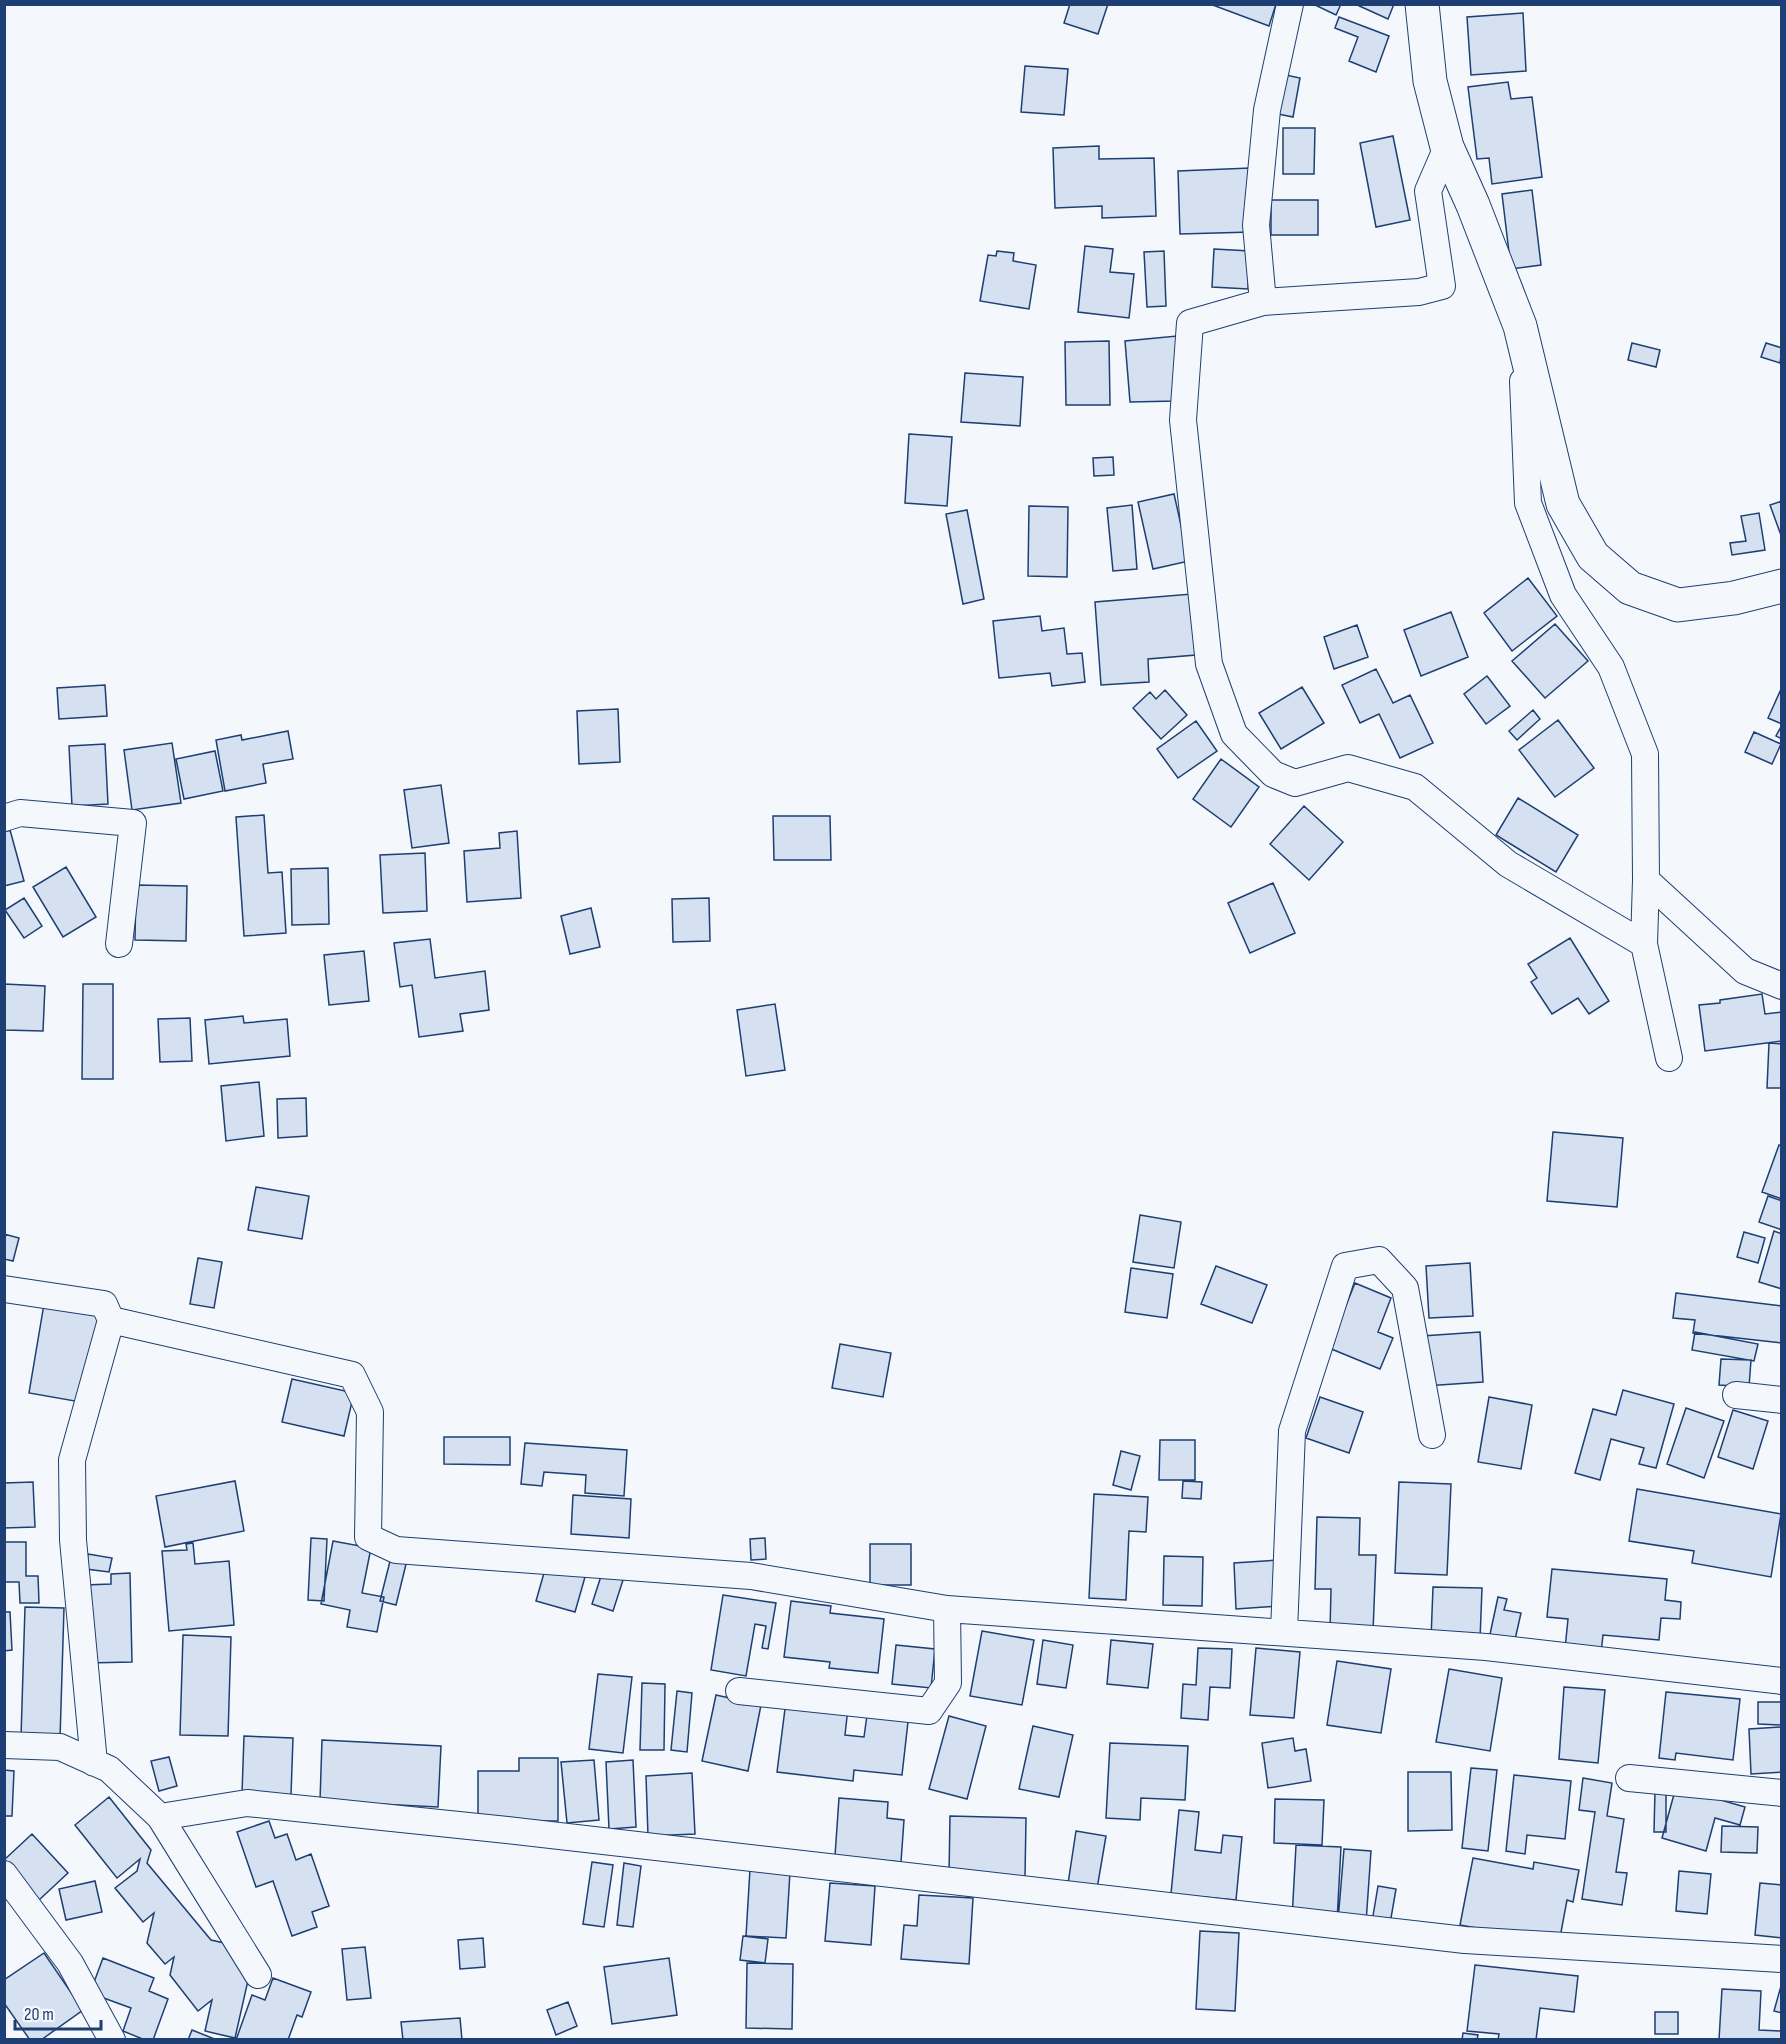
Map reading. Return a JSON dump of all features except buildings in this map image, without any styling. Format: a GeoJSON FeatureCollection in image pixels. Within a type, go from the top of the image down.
{"type":"FeatureCollection","features":[{"type":"Feature","properties":{"kind":"main road"},"geometry":{"type":"LineString","coordinates":[[1422,4],[1430,81],[1447,147],[1473,205],[1520,326],[1563,504],[1593,556],[1630,588],[1678,605],[1734,598],[1782,586]]}},
{"type":"Feature","properties":{"kind":"street"},"geometry":{"type":"LineString","coordinates":[[1263,302],[1256,225],[1267,110],[1290,4]]}},
{"type":"Feature","properties":{"kind":"street"},"geometry":{"type":"LineString","coordinates":[[1447,147],[1428,191],[1442,286],[1419,292],[1263,302],[1190,323],[1184,420],[1209,664],[1234,734],[1273,774],[1295,783],[1348,768],[1415,787],[1508,864],[1644,944]]}},
{"type":"Feature","properties":{"kind":"street"},"geometry":{"type":"LineString","coordinates":[[1520,326],[1528,503],[1563,595],[1611,667],[1645,754],[1644,944],[1669,1058]]}},
{"type":"Feature","properties":{"kind":"street"},"geometry":{"type":"LineString","coordinates":[[4,818],[20,813],[133,823],[119,944]]}},
{"type":"Feature","properties":{"kind":"street"},"geometry":{"type":"LineString","coordinates":[[1646,880],[1745,971],[1782,986]]}},
{"type":"Feature","properties":{"kind":"street"},"geometry":{"type":"LineString","coordinates":[[1284,1632],[1292,1431],[1345,1266],[1379,1260],[1405,1288],[1432,1435]]}},
{"type":"Feature","properties":{"kind":"street"},"geometry":{"type":"LineString","coordinates":[[4,1289],[104,1304],[111,1320],[72,1460],[73,1540],[94,1763]]}},
{"type":"Feature","properties":{"kind":"street"},"geometry":{"type":"LineString","coordinates":[[111,1320],[352,1375],[370,1412],[368,1537],[396,1550],[751,1576],[947,1609],[1486,1647],[1782,1681]]}},
{"type":"Feature","properties":{"kind":"street"},"geometry":{"type":"LineString","coordinates":[[1736,1395],[1782,1400]]}},
{"type":"Feature","properties":{"kind":"street"},"geometry":{"type":"LineString","coordinates":[[739,1691],[929,1711],[948,1683],[947,1609]]}},
{"type":"Feature","properties":{"kind":"street"},"geometry":{"type":"LineString","coordinates":[[4,1745],[60,1747],[109,1769],[160,1817],[258,1975]]}},
{"type":"Feature","properties":{"kind":"street"},"geometry":{"type":"LineString","coordinates":[[1629,1778],[1782,1793]]}},
{"type":"Feature","properties":{"kind":"street"},"geometry":{"type":"LineString","coordinates":[[160,1817],[247,1803],[507,1830],[1465,1940],[1782,1959]]}},
{"type":"Feature","properties":{"kind":"street"},"geometry":{"type":"LineString","coordinates":[[4,1874],[70,1963],[112,2040]]}}]}
